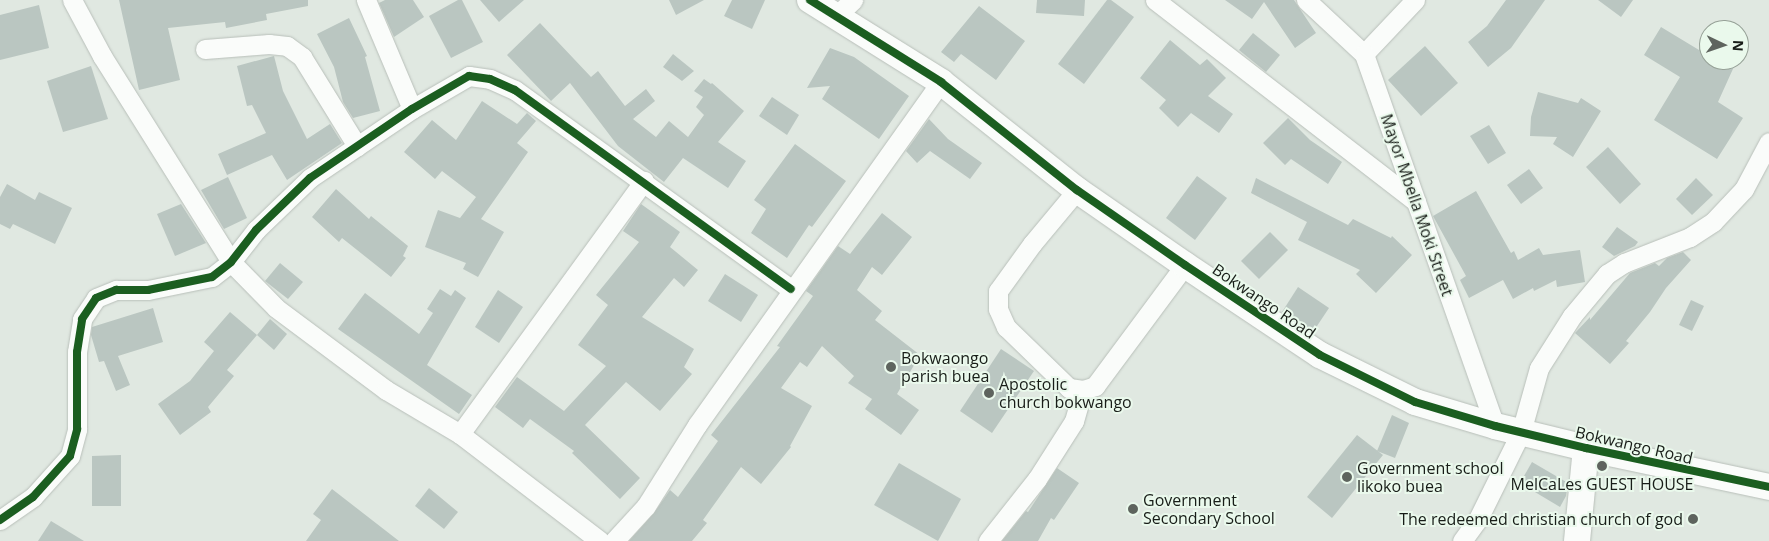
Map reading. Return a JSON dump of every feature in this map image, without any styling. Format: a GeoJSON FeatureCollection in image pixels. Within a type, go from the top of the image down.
{"type":"FeatureCollection","features":[{"type":"Feature","properties":{"kind":"street"},"geometry":{"type":"LineString","coordinates":[[72,0],[102,56],[232,262],[276,308],[386,390],[460,434],[600,541]]}},
{"type":"Feature","properties":{"kind":"street"},"geometry":{"type":"LineString","coordinates":[[366,0],[412,109]]}},
{"type":"Feature","properties":{"kind":"street","name":"Bokwango Road"},"geometry":{"type":"LineString","coordinates":[[810,0],[845,8],[1077,190],[1320,355],[1415,402],[1495,426],[1586,448],[1769,487]]}},
{"type":"Feature","properties":{"kind":"street"},"geometry":{"type":"LineString","coordinates":[[1155,0],[1416,202]]}},
{"type":"Feature","properties":{"kind":"street"},"geometry":{"type":"LineString","coordinates":[[1306,0],[1364,54],[1415,0]]}},
{"type":"Feature","properties":{"kind":"street"},"geometry":{"type":"LineString","coordinates":[[205,49],[270,44],[287,46],[302,57],[357,146]]}},
{"type":"Feature","properties":{"kind":"street","name":"Mayor Mbella Moki Street"},"geometry":{"type":"LineString","coordinates":[[1364,54],[1495,426]]}},
{"type":"Feature","properties":{"kind":"street"},"geometry":{"type":"LineString","coordinates":[[0,520],[33,497],[70,456],[77,429],[77,352],[82,319],[96,298],[116,290],[148,290],[186,284],[212,277],[232,262],[256,230],[310,178],[412,109],[468,76],[490,79],[515,90],[792,289]]}},
{"type":"Feature","properties":{"kind":"street"},"geometry":{"type":"LineString","coordinates":[[614,541],[646,506],[697,425],[941,82]]}},
{"type":"Feature","properties":{"kind":"street"},"geometry":{"type":"LineString","coordinates":[[1462,541],[1478,519],[1521,432],[1539,368],[1572,316],[1607,274],[1624,263],[1690,238],[1713,222],[1744,189],[1769,142]]}},
{"type":"Feature","properties":{"kind":"street"},"geometry":{"type":"LineString","coordinates":[[460,434],[644,181]]}},
{"type":"Feature","properties":{"kind":"street"},"geometry":{"type":"LineString","coordinates":[[1077,190],[1032,244],[998,291],[998,309],[1006,327],[1069,388],[1083,390],[1095,386],[1185,265]]}},
{"type":"Feature","properties":{"kind":"street"},"geometry":{"type":"LineString","coordinates":[[988,541],[1038,480],[1074,421],[1083,390]]}},
{"type":"Feature","properties":{"kind":"street"},"geometry":{"type":"LineString","coordinates":[[1577,541],[1586,448]]}},
{"type":"Feature","properties":{"kind":"building"},"geometry":{"type":"Polygon","coordinates":[[[119,0],[308,0],[308,6],[266,14],[267,20],[226,28],[225,22],[168,28],[180,80],[139,90],[119,0]]]}},
{"type":"Feature","properties":{"kind":"building"},"geometry":{"type":"Polygon","coordinates":[[[385,0],[413,0],[424,17],[394,37],[379,3],[385,0]]]}},
{"type":"Feature","properties":{"kind":"building"},"geometry":{"type":"Polygon","coordinates":[[[458,0],[462,0],[483,42],[451,58],[429,16],[458,0]]]}},
{"type":"Feature","properties":{"kind":"building"},"geometry":{"type":"Polygon","coordinates":[[[480,0],[524,0],[499,22],[480,0]]]}},
{"type":"Feature","properties":{"kind":"building"},"geometry":{"type":"Polygon","coordinates":[[[669,0],[704,0],[676,15],[669,0]]]}},
{"type":"Feature","properties":{"kind":"building"},"geometry":{"type":"Polygon","coordinates":[[[732,0],[765,0],[752,29],[724,16],[732,0]]]}},
{"type":"Feature","properties":{"kind":"building"},"geometry":{"type":"Polygon","coordinates":[[[1037,0],[1085,0],[1084,16],[1036,13],[1037,0]]]}},
{"type":"Feature","properties":{"kind":"building"},"geometry":{"type":"Polygon","coordinates":[[[1107,0],[1111,0],[1134,17],[1084,84],[1058,64],[1107,0]]]}},
{"type":"Feature","properties":{"kind":"building"},"geometry":{"type":"Polygon","coordinates":[[[1225,0],[1294,0],[1316,33],[1295,48],[1264,2],[1252,19],[1225,0]]]}},
{"type":"Feature","properties":{"kind":"building"},"geometry":{"type":"Polygon","coordinates":[[[1506,0],[1545,0],[1511,48],[1488,67],[1468,42],[1487,26],[1506,0]]]}},
{"type":"Feature","properties":{"kind":"building"},"geometry":{"type":"Polygon","coordinates":[[[1598,0],[1633,0],[1621,17],[1598,0]]]}},
{"type":"Feature","properties":{"kind":"building"},"geometry":{"type":"Polygon","coordinates":[[[39,5],[49,48],[0,60],[0,15],[39,5]]]}},
{"type":"Feature","properties":{"kind":"building"},"geometry":{"type":"Polygon","coordinates":[[[979,6],[1025,41],[996,80],[961,54],[954,62],[941,52],[979,6]]]}},
{"type":"Feature","properties":{"kind":"building"},"geometry":{"type":"Polygon","coordinates":[[[349,18],[367,56],[365,57],[380,111],[353,118],[343,102],[334,67],[317,34],[349,18]]]}},
{"type":"Feature","properties":{"kind":"building"},"geometry":{"type":"Polygon","coordinates":[[[540,23],[591,77],[598,71],[625,106],[646,89],[655,101],[633,119],[656,137],[669,121],[688,137],[704,115],[696,107],[703,97],[694,91],[704,79],[712,83],[744,111],[718,142],[746,161],[728,188],[683,158],[664,182],[618,146],[570,83],[551,101],[507,55],[540,23]]]}},
{"type":"Feature","properties":{"kind":"building"},"geometry":{"type":"Polygon","coordinates":[[[1661,27],[1699,50],[1699,70],[1732,70],[1718,102],[1743,118],[1717,159],[1654,120],[1680,77],[1644,55],[1661,27]]]}},
{"type":"Feature","properties":{"kind":"building"},"geometry":{"type":"Polygon","coordinates":[[[1253,33],[1280,55],[1266,72],[1239,50],[1253,33]]]}},
{"type":"Feature","properties":{"kind":"building"},"geometry":{"type":"Polygon","coordinates":[[[1170,40],[1200,65],[1207,59],[1226,78],[1208,96],[1233,114],[1219,133],[1191,113],[1178,127],[1159,108],[1166,100],[1140,78],[1170,40]]]}},
{"type":"Feature","properties":{"kind":"building"},"geometry":{"type":"Polygon","coordinates":[[[1425,46],[1458,83],[1421,116],[1388,80],[1425,46]]]}},
{"type":"Feature","properties":{"kind":"building"},"geometry":{"type":"Polygon","coordinates":[[[830,48],[854,57],[909,96],[879,139],[822,99],[830,86],[807,88],[830,48]]]}},
{"type":"Feature","properties":{"kind":"building"},"geometry":{"type":"Polygon","coordinates":[[[673,54],[694,71],[682,81],[663,67],[673,54]]]}},
{"type":"Feature","properties":{"kind":"building"},"geometry":{"type":"Polygon","coordinates":[[[274,56],[283,91],[307,139],[330,124],[342,143],[287,180],[272,155],[227,175],[218,154],[266,133],[252,105],[247,106],[237,66],[274,56]]]}},
{"type":"Feature","properties":{"kind":"building"},"geometry":{"type":"Polygon","coordinates":[[[91,66],[108,119],[63,132],[47,81],[91,66]]]}},
{"type":"Feature","properties":{"kind":"building"},"geometry":{"type":"Polygon","coordinates":[[[1538,92],[1578,103],[1581,98],[1601,111],[1573,157],[1553,144],[1557,137],[1530,136],[1531,117],[1538,92]]]}},
{"type":"Feature","properties":{"kind":"building"},"geometry":{"type":"Polygon","coordinates":[[[772,97],[799,115],[787,135],[759,116],[772,97]]]}},
{"type":"Feature","properties":{"kind":"building"},"geometry":{"type":"Polygon","coordinates":[[[482,101],[517,124],[527,113],[536,121],[517,143],[528,152],[481,219],[504,232],[478,277],[463,269],[466,263],[425,247],[438,210],[460,218],[476,197],[442,171],[435,179],[404,152],[432,120],[456,140],[482,101]]]}},
{"type":"Feature","properties":{"kind":"building"},"geometry":{"type":"Polygon","coordinates":[[[1288,118],[1310,140],[1342,162],[1328,184],[1291,159],[1285,165],[1263,143],[1288,118]]]}},
{"type":"Feature","properties":{"kind":"building"},"geometry":{"type":"Polygon","coordinates":[[[929,119],[948,139],[982,163],[970,179],[930,151],[917,163],[906,151],[929,119]]]}},
{"type":"Feature","properties":{"kind":"building"},"geometry":{"type":"Polygon","coordinates":[[[1489,125],[1506,153],[1488,164],[1470,136],[1489,125]]]}},
{"type":"Feature","properties":{"kind":"building"},"geometry":{"type":"Polygon","coordinates":[[[795,144],[846,181],[812,227],[809,225],[787,258],[751,233],[766,209],[754,200],[795,144]]]}},
{"type":"Feature","properties":{"kind":"building"},"geometry":{"type":"Polygon","coordinates":[[[1608,147],[1641,184],[1620,204],[1586,167],[1608,147]]]}},
{"type":"Feature","properties":{"kind":"building"},"geometry":{"type":"Polygon","coordinates":[[[1529,169],[1543,188],[1521,204],[1507,185],[1529,169]]]}},
{"type":"Feature","properties":{"kind":"building"},"geometry":{"type":"Polygon","coordinates":[[[1197,176],[1227,198],[1195,240],[1166,218],[1197,176]]]}},
{"type":"Feature","properties":{"kind":"building"},"geometry":{"type":"Polygon","coordinates":[[[228,177],[247,218],[224,229],[201,190],[228,177]]]}},
{"type":"Feature","properties":{"kind":"building"},"geometry":{"type":"Polygon","coordinates":[[[1256,178],[1348,225],[1353,219],[1391,238],[1392,236],[1412,255],[1376,293],[1356,274],[1360,270],[1298,240],[1307,222],[1251,193],[1256,178]]]}},
{"type":"Feature","properties":{"kind":"building"},"geometry":{"type":"Polygon","coordinates":[[[1696,178],[1713,195],[1692,215],[1676,199],[1696,178]]]}},
{"type":"Feature","properties":{"kind":"building"},"geometry":{"type":"Polygon","coordinates":[[[7,184],[35,200],[39,192],[72,208],[55,244],[13,224],[10,229],[0,224],[0,197],[7,184]]]}},
{"type":"Feature","properties":{"kind":"building"},"geometry":{"type":"Polygon","coordinates":[[[336,189],[369,219],[371,216],[408,246],[403,256],[406,258],[391,277],[342,238],[339,242],[312,217],[336,189]]]}},
{"type":"Feature","properties":{"kind":"building"},"geometry":{"type":"Polygon","coordinates":[[[1476,191],[1511,253],[1514,251],[1518,260],[1539,248],[1543,255],[1580,250],[1585,282],[1557,287],[1556,280],[1534,291],[1533,288],[1513,299],[1503,280],[1469,298],[1460,280],[1466,276],[1433,216],[1476,191]]]}},
{"type":"Feature","properties":{"kind":"building"},"geometry":{"type":"Polygon","coordinates":[[[181,204],[206,243],[175,256],[157,214],[181,204]]]}},
{"type":"Feature","properties":{"kind":"building"},"geometry":{"type":"Polygon","coordinates":[[[641,204],[680,232],[670,247],[698,270],[684,287],[674,278],[642,317],[694,349],[684,367],[692,374],[660,411],[626,382],[585,425],[640,478],[620,499],[572,453],[574,451],[530,419],[523,428],[495,407],[517,377],[564,411],[606,366],[578,345],[608,305],[596,295],[639,242],[623,231],[641,204]]]}},
{"type":"Feature","properties":{"kind":"building"},"geometry":{"type":"Polygon","coordinates":[[[882,213],[912,237],[882,275],[872,267],[857,290],[882,311],[875,320],[920,355],[897,394],[919,410],[901,435],[865,409],[872,399],[848,383],[854,376],[822,346],[807,367],[800,362],[781,388],[812,406],[791,447],[761,484],[741,467],[703,520],[707,523],[692,541],[629,541],[654,513],[670,490],[678,497],[718,441],[711,435],[780,347],[777,346],[813,296],[806,291],[838,246],[850,254],[882,213]]]}},
{"type":"Feature","properties":{"kind":"building"},"geometry":{"type":"Polygon","coordinates":[[[1617,227],[1638,242],[1635,246],[1614,256],[1602,247],[1617,227]]]}},
{"type":"Feature","properties":{"kind":"building"},"geometry":{"type":"Polygon","coordinates":[[[1270,232],[1288,250],[1259,279],[1241,261],[1270,232]]]}},
{"type":"Feature","properties":{"kind":"building"},"geometry":{"type":"Polygon","coordinates":[[[1683,252],[1691,260],[1666,288],[1650,312],[1626,341],[1629,343],[1610,364],[1575,333],[1590,317],[1590,320],[1630,273],[1655,263],[1659,266],[1667,258],[1683,252]]]}},
{"type":"Feature","properties":{"kind":"building"},"geometry":{"type":"Polygon","coordinates":[[[280,263],[303,282],[288,299],[265,281],[280,263]]]}},
{"type":"Feature","properties":{"kind":"building"},"geometry":{"type":"Polygon","coordinates":[[[725,274],[758,295],[741,322],[708,301],[725,274]]]}},
{"type":"Feature","properties":{"kind":"building"},"geometry":{"type":"Polygon","coordinates":[[[1298,287],[1329,308],[1313,332],[1282,312],[1298,287]]]}},
{"type":"Feature","properties":{"kind":"building"},"geometry":{"type":"Polygon","coordinates":[[[440,289],[451,296],[455,290],[466,298],[427,365],[472,395],[459,414],[338,329],[365,293],[419,334],[433,313],[427,309],[440,289]]]}},
{"type":"Feature","properties":{"kind":"building"},"geometry":{"type":"Polygon","coordinates":[[[498,290],[523,307],[499,343],[475,327],[498,290]]]}},
{"type":"Feature","properties":{"kind":"building"},"geometry":{"type":"Polygon","coordinates":[[[1691,300],[1704,306],[1692,331],[1679,325],[1691,300]]]}},
{"type":"Feature","properties":{"kind":"building"},"geometry":{"type":"Polygon","coordinates":[[[153,308],[163,342],[118,356],[130,385],[116,391],[104,361],[99,362],[91,335],[92,327],[153,308]]]}},
{"type":"Feature","properties":{"kind":"building"},"geometry":{"type":"Polygon","coordinates":[[[230,312],[257,335],[227,370],[234,376],[208,407],[211,412],[180,435],[158,404],[190,381],[214,351],[204,342],[230,312]]]}},
{"type":"Feature","properties":{"kind":"building"},"geometry":{"type":"Polygon","coordinates":[[[270,319],[287,334],[274,350],[257,335],[270,319]]]}},
{"type":"Feature","properties":{"kind":"building"},"geometry":{"type":"Polygon","coordinates":[[[1001,349],[1034,371],[992,433],[960,411],[1001,349]]]}},
{"type":"Feature","properties":{"kind":"building"},"geometry":{"type":"Polygon","coordinates":[[[1392,415],[1409,423],[1395,458],[1377,451],[1392,415]]]}},
{"type":"Feature","properties":{"kind":"building"},"geometry":{"type":"Polygon","coordinates":[[[1357,435],[1383,455],[1332,518],[1307,497],[1357,435]]]}},
{"type":"Feature","properties":{"kind":"building"},"geometry":{"type":"Polygon","coordinates":[[[121,455],[121,506],[92,506],[92,456],[121,455]]]}},
{"type":"Feature","properties":{"kind":"building"},"geometry":{"type":"Polygon","coordinates":[[[1532,462],[1568,483],[1566,496],[1560,507],[1520,483],[1532,462]]]}},
{"type":"Feature","properties":{"kind":"building"},"geometry":{"type":"Polygon","coordinates":[[[899,463],[961,499],[938,541],[874,505],[899,463]]]}},
{"type":"Feature","properties":{"kind":"building"},"geometry":{"type":"Polygon","coordinates":[[[1057,468],[1079,483],[1054,520],[1051,518],[1038,541],[1002,541],[1026,511],[1028,512],[1057,468]]]}},
{"type":"Feature","properties":{"kind":"building"},"geometry":{"type":"Polygon","coordinates":[[[429,488],[458,512],[444,529],[415,506],[429,488]]]}},
{"type":"Feature","properties":{"kind":"building"},"geometry":{"type":"Polygon","coordinates":[[[332,489],[399,541],[306,541],[321,520],[313,514],[332,489]]]}},
{"type":"Feature","properties":{"kind":"building"},"geometry":{"type":"Polygon","coordinates":[[[51,521],[84,541],[38,541],[51,521]]]}},
{"type":"Feature","properties":{"kind":"cycle path"},"geometry":{"type":"LineString","coordinates":[[810,0],[941,82],[1077,190],[1320,355],[1415,402],[1495,426],[1586,448],[1769,487]]}},
{"type":"Feature","properties":{"kind":"cycle path"},"geometry":{"type":"LineString","coordinates":[[0,520],[33,497],[70,456],[77,429],[77,352],[82,319],[96,298],[116,290],[148,290],[212,277],[231,262],[256,230],[310,178],[412,109],[469,76],[490,79],[515,90],[791,289]]}},
{"type":"Feature","properties":{"kind":"place","name":"Bokwaongo parish buea"},"geometry":{"type":"Point","coordinates":[891,367]}},
{"type":"Feature","properties":{"kind":"place","name":"Apostolic church bokwango"},"geometry":{"type":"Point","coordinates":[989,393]}},
{"type":"Feature","properties":{"kind":"place","name":"MelCaLes GUEST HOUSE"},"geometry":{"type":"Point","coordinates":[1602,466]}},
{"type":"Feature","properties":{"kind":"place","name":"Government school likoko buea"},"geometry":{"type":"Point","coordinates":[1347,477]}},
{"type":"Feature","properties":{"kind":"place","name":"Government Secondary School"},"geometry":{"type":"Point","coordinates":[1133,509]}},
{"type":"Feature","properties":{"kind":"place","name":"The redeemed christian church of god"},"geometry":{"type":"Point","coordinates":[1693,519]}}]}
